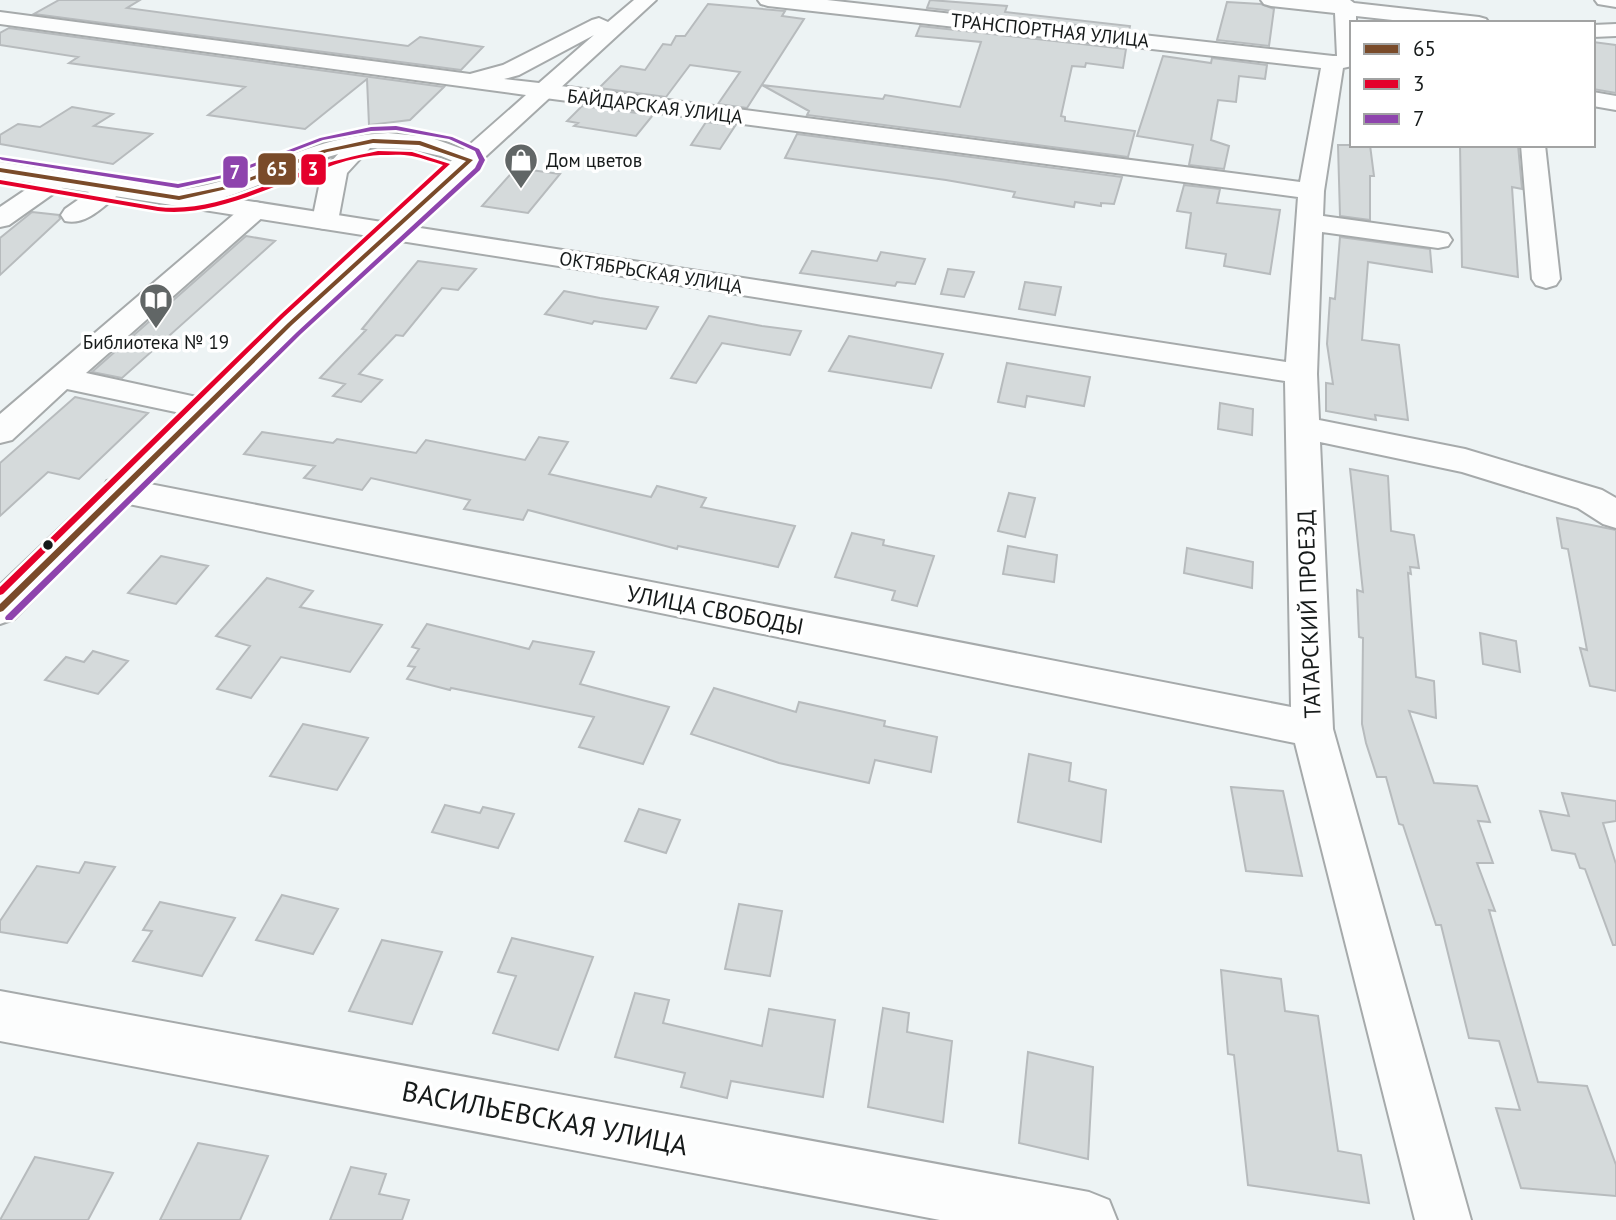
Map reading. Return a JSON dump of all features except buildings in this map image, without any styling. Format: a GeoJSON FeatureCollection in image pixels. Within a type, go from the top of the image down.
{"type":"FeatureCollection","features":[{"type":"Feature","properties":{"kind":"main road"},"geometry":{"type":"LineString","coordinates":[[468,80],[511,69],[640,0]]}},
{"type":"Feature","properties":{"kind":"main road"},"geometry":{"type":"LineString","coordinates":[[0,609],[119,490],[388,231],[646,0]]}},
{"type":"Feature","properties":{"kind":"main road","name":"ТРАНСПОРТНАЯ УЛИЦА"},"geometry":{"type":"LineString","coordinates":[[768,0],[1344,61]]}},
{"type":"Feature","properties":{"kind":"main road"},"geometry":{"type":"LineString","coordinates":[[1271,0],[1462,21]]}},
{"type":"Feature","properties":{"kind":"main road"},"geometry":{"type":"LineString","coordinates":[[1605,0],[1616,1]]}},
{"type":"Feature","properties":{"kind":"main road","name":"ТАТАРСКИЙ ПРОЕЗД"},"geometry":{"type":"LineString","coordinates":[[1344,7],[1344,61],[1310,206],[1301,374],[1312,729],[1443,1220]]}},
{"type":"Feature","properties":{"kind":"main road","name":"БАЙДАРСКАЯ УЛИЦА"},"geometry":{"type":"LineString","coordinates":[[0,18],[545,91],[1310,206],[1438,240]]}},
{"type":"Feature","properties":{"kind":"main road"},"geometry":{"type":"LineString","coordinates":[[1595,32],[1616,30]]}},
{"type":"Feature","properties":{"kind":"main road"},"geometry":{"type":"LineString","coordinates":[[1595,99],[1616,103]]}},
{"type":"Feature","properties":{"kind":"main road"},"geometry":{"type":"LineString","coordinates":[[178,198],[225,188],[304,157],[361,143],[393,139],[419,141],[445,148],[470,160]]}},
{"type":"Feature","properties":{"kind":"main road"},"geometry":{"type":"LineString","coordinates":[[325,220],[335,172],[361,143]]}},
{"type":"Feature","properties":{"kind":"main road"},"geometry":{"type":"LineString","coordinates":[[1532,147],[1546,279]]}},
{"type":"Feature","properties":{"kind":"main road","name":"ОКТЯБРЬСКАЯ УЛИЦА"},"geometry":{"type":"LineString","coordinates":[[0,170],[1301,374]]}},
{"type":"Feature","properties":{"kind":"main road"},"geometry":{"type":"LineString","coordinates":[[0,219],[58,179]]}},
{"type":"Feature","properties":{"kind":"main road"},"geometry":{"type":"LineString","coordinates":[[74,215],[111,188]]}},
{"type":"Feature","properties":{"kind":"main road"},"geometry":{"type":"LineString","coordinates":[[0,432],[256,210]]}},
{"type":"Feature","properties":{"kind":"main road"},"geometry":{"type":"LineString","coordinates":[[61,378],[204,408]]}},
{"type":"Feature","properties":{"kind":"main road"},"geometry":{"type":"LineString","coordinates":[[1303,428],[1465,461],[1590,499],[1616,514]]}},
{"type":"Feature","properties":{"kind":"main road","name":"УЛИЦА СВОБОДЫ"},"geometry":{"type":"LineString","coordinates":[[119,490],[1312,729]]}},
{"type":"Feature","properties":{"kind":"main road","name":"ВАСИЛЬЕВСКАЯ УЛИЦА"},"geometry":{"type":"LineString","coordinates":[[4,1024],[1089,1220]]}},
{"type":"Feature","properties":{"kind":"transit line","name":"7"},"geometry":{"type":"LineString","coordinates":[[2,158],[178,186],[225,176],[322,139],[371,129],[396,128],[450,138],[477,150],[482,160],[478,169],[299,333],[9,618]]}},
{"type":"Feature","properties":{"kind":"transit line","name":"65"},"geometry":{"type":"LineString","coordinates":[[0,170],[179,198],[229,187],[325,151],[373,141],[420,143],[470,160],[290,324],[0,609]]}},
{"type":"Feature","properties":{"kind":"transit line","name":"3"},"geometry":{"type":"LineString","coordinates":[[0,182],[158,209],[180,210],[214,205],[345,159],[378,153],[412,154],[447,164],[282,316],[0,592]]}},
{"type":"Feature","properties":{"kind":"place","name":"Дом цветов"},"geometry":{"type":"Point","coordinates":[521,190]}},
{"type":"Feature","properties":{"kind":"place","name":"Библиотека № 19"},"geometry":{"type":"Point","coordinates":[156,330]}}]}
